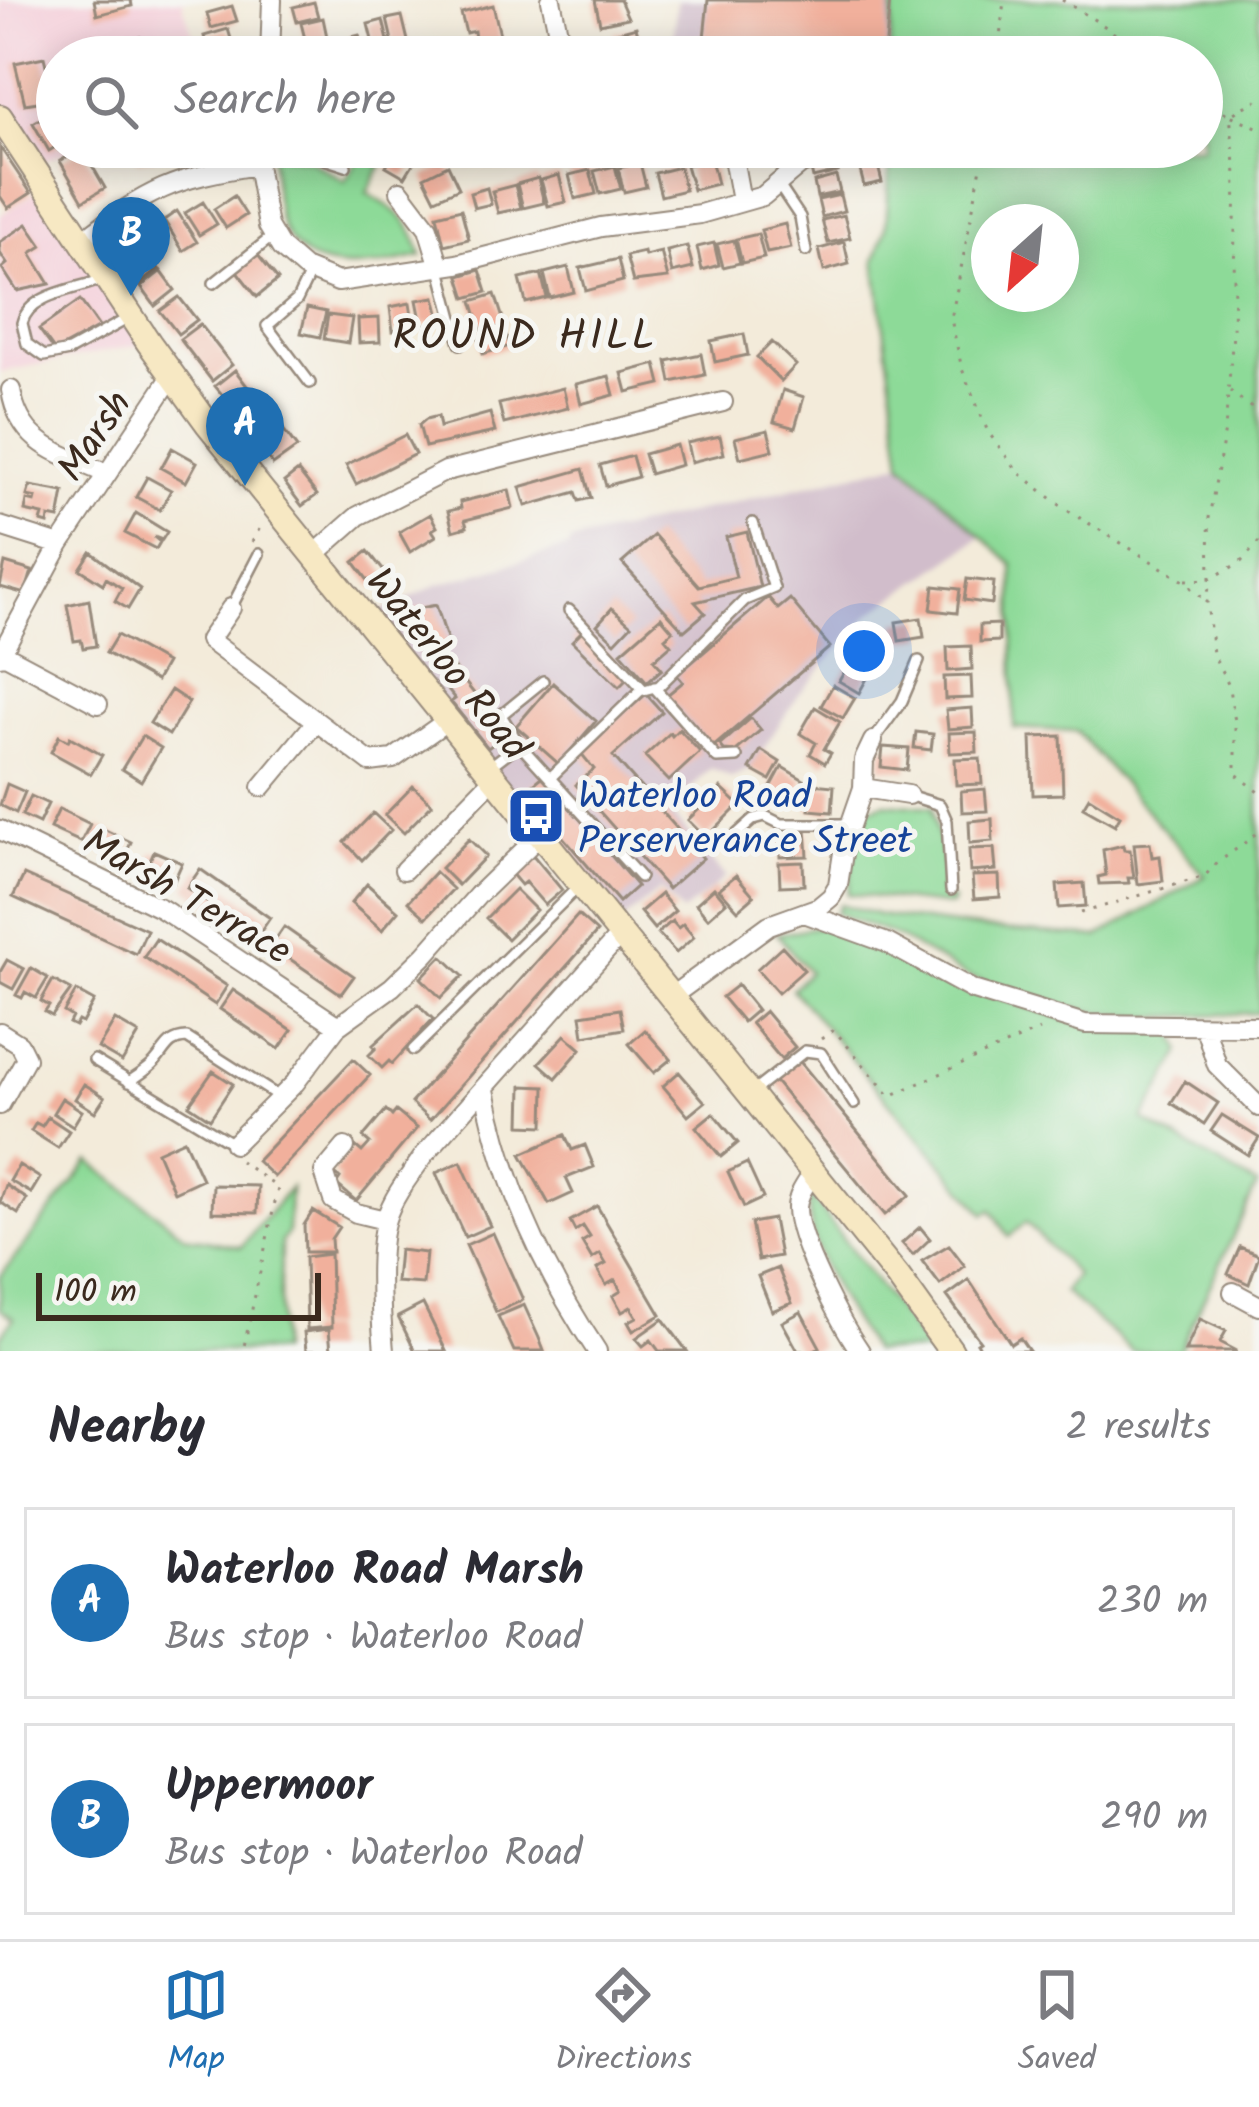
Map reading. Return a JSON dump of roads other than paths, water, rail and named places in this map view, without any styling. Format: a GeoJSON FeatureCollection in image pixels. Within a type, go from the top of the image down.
{"type":"FeatureCollection","features":[{"type":"Feature","properties":{"kind":"main road","name":"Waterloo Road"},"geometry":{"type":"LineString","coordinates":[[0,118],[172,376],[898,1276],[951,1351]]}},
{"type":"Feature","properties":{"kind":"street"},"geometry":{"type":"LineString","coordinates":[[272,0],[275,36]]}},
{"type":"Feature","properties":{"kind":"street"},"geometry":{"type":"LineString","coordinates":[[551,0],[560,36]]}},
{"type":"Feature","properties":{"kind":"street"},"geometry":{"type":"LineString","coordinates":[[82,241],[153,190],[217,168]]}},
{"type":"Feature","properties":{"kind":"street"},"geometry":{"type":"LineString","coordinates":[[258,168],[261,198],[280,248],[311,271],[338,282],[440,267],[554,236],[700,214],[764,196],[796,168]]}},
{"type":"Feature","properties":{"kind":"street"},"geometry":{"type":"LineString","coordinates":[[734,168],[741,201]]}},
{"type":"Feature","properties":{"kind":"street"},"geometry":{"type":"LineString","coordinates":[[400,191],[428,228],[440,267]]}},
{"type":"Feature","properties":{"kind":"street","name":"Marsh"},"geometry":{"type":"LineString","coordinates":[[1,654],[60,545],[172,376]]}},
{"type":"Feature","properties":{"kind":"street"},"geometry":{"type":"LineString","coordinates":[[11,391],[14,412],[33,437],[107,474]]}},
{"type":"Feature","properties":{"kind":"street"},"geometry":{"type":"LineString","coordinates":[[314,555],[358,516],[446,471],[722,402]]}},
{"type":"Feature","properties":{"kind":"street"},"geometry":{"type":"LineString","coordinates":[[0,526],[60,545]]}},
{"type":"Feature","properties":{"kind":"street"},"geometry":{"type":"LineString","coordinates":[[231,608],[209,640],[370,762],[393,759],[448,720]]}},
{"type":"Feature","properties":{"kind":"street"},"geometry":{"type":"LineString","coordinates":[[1,654],[98,704]]}},
{"type":"Feature","properties":{"kind":"street"},"geometry":{"type":"LineString","coordinates":[[262,787],[315,723]]}},
{"type":"Feature","properties":{"kind":"street"},"geometry":{"type":"LineString","coordinates":[[672,996],[769,925],[819,907],[838,885],[863,788],[864,760],[873,741]]}},
{"type":"Feature","properties":{"kind":"street"},"geometry":{"type":"LineString","coordinates":[[404,870],[492,772]]}},
{"type":"Feature","properties":{"kind":"street"},"geometry":{"type":"LineString","coordinates":[[863,788],[908,795]]}},
{"type":"Feature","properties":{"kind":"street","name":"Marsh Terrace"},"geometry":{"type":"LineString","coordinates":[[0,830],[162,909],[338,1026]]}},
{"type":"Feature","properties":{"kind":"street"},"geometry":{"type":"LineString","coordinates":[[234,1144],[281,1098],[338,1026],[409,971],[542,833]]}},
{"type":"Feature","properties":{"kind":"street"},"geometry":{"type":"LineString","coordinates":[[804,913],[886,943],[974,990],[1085,1024],[1259,1026]]}},
{"type":"Feature","properties":{"kind":"street"},"geometry":{"type":"LineString","coordinates":[[384,1351],[386,1220],[424,1154],[621,934]]}},
{"type":"Feature","properties":{"kind":"street"},"geometry":{"type":"LineString","coordinates":[[1205,1028],[1217,1065],[1259,1107]]}},
{"type":"Feature","properties":{"kind":"street"},"geometry":{"type":"LineString","coordinates":[[0,1032],[19,1044],[26,1058],[0,1105]]}},
{"type":"Feature","properties":{"kind":"street"},"geometry":{"type":"LineString","coordinates":[[485,1090],[502,1158],[539,1254],[597,1351]]}},
{"type":"Feature","properties":{"kind":"street"},"geometry":{"type":"LineString","coordinates":[[345,1147],[324,1172],[333,1200],[356,1213],[386,1220]]}},
{"type":"Feature","properties":{"kind":"street"},"geometry":{"type":"LineString","coordinates":[[813,1173],[797,1204],[799,1225],[860,1351]]}},
{"type":"Feature","properties":{"kind":"street"},"geometry":{"type":"LineString","coordinates":[[1233,1292],[1259,1306]]}},
{"type":"Feature","properties":{"kind":"lane"},"geometry":{"type":"LineString","coordinates":[[778,184],[800,217],[806,251]]}},
{"type":"Feature","properties":{"kind":"lane"},"geometry":{"type":"LineString","coordinates":[[214,283],[273,236]]}},
{"type":"Feature","properties":{"kind":"lane"},"geometry":{"type":"LineString","coordinates":[[440,267],[460,344]]}},
{"type":"Feature","properties":{"kind":"lane"},"geometry":{"type":"LineString","coordinates":[[310,383],[266,326],[297,300],[311,271]]}},
{"type":"Feature","properties":{"kind":"lane"},"geometry":{"type":"LineString","coordinates":[[106,278],[31,306],[22,323],[27,344],[44,356],[63,354],[131,316]]}},
{"type":"Feature","properties":{"kind":"lane"},"geometry":{"type":"LineString","coordinates":[[550,778],[745,600],[774,588],[753,523]]}},
{"type":"Feature","properties":{"kind":"lane"},"geometry":{"type":"LineString","coordinates":[[231,608],[259,554]]}},
{"type":"Feature","properties":{"kind":"lane"},"geometry":{"type":"LineString","coordinates":[[569,610],[717,758],[737,757]]}},
{"type":"Feature","properties":{"kind":"lane"},"geometry":{"type":"LineString","coordinates":[[873,741],[902,701],[919,661]]}},
{"type":"Feature","properties":{"kind":"lane"},"geometry":{"type":"LineString","coordinates":[[543,681],[501,715],[519,744],[640,877]]}},
{"type":"Feature","properties":{"kind":"lane"},"geometry":{"type":"LineString","coordinates":[[492,772],[519,744]]}},
{"type":"Feature","properties":{"kind":"lane"},"geometry":{"type":"LineString","coordinates":[[908,795],[940,806],[947,820],[952,890]]}},
{"type":"Feature","properties":{"kind":"lane"},"geometry":{"type":"LineString","coordinates":[[725,845],[754,818],[765,816],[781,824],[851,824]]}},
{"type":"Feature","properties":{"kind":"lane"},"geometry":{"type":"LineString","coordinates":[[412,1050],[581,884]]}},
{"type":"Feature","properties":{"kind":"lane"},"geometry":{"type":"LineString","coordinates":[[129,1082],[167,1044],[187,1038],[281,1098]]}},
{"type":"Feature","properties":{"kind":"lane"},"geometry":{"type":"LineString","coordinates":[[750,1094],[806,1051],[821,1053],[854,1103]]}},
{"type":"Feature","properties":{"kind":"lane"},"geometry":{"type":"LineString","coordinates":[[94,1060],[234,1144]]}},
{"type":"Feature","properties":{"kind":"place","name":"Uppermoor"},"geometry":{"type":"Point","coordinates":[131,296]}},
{"type":"Feature","properties":{"kind":"place","name":"Waterloo Road Marsh"},"geometry":{"type":"Point","coordinates":[245,486]}},
{"type":"Feature","properties":{"kind":"place","name":"Waterloo Road Perserverance Street"},"geometry":{"type":"Point","coordinates":[536,816]}},
{"type":"Feature","properties":{"kind":"district","name":"ROUND HILL"},"geometry":{"type":"Point","coordinates":[525,334]}}]}
